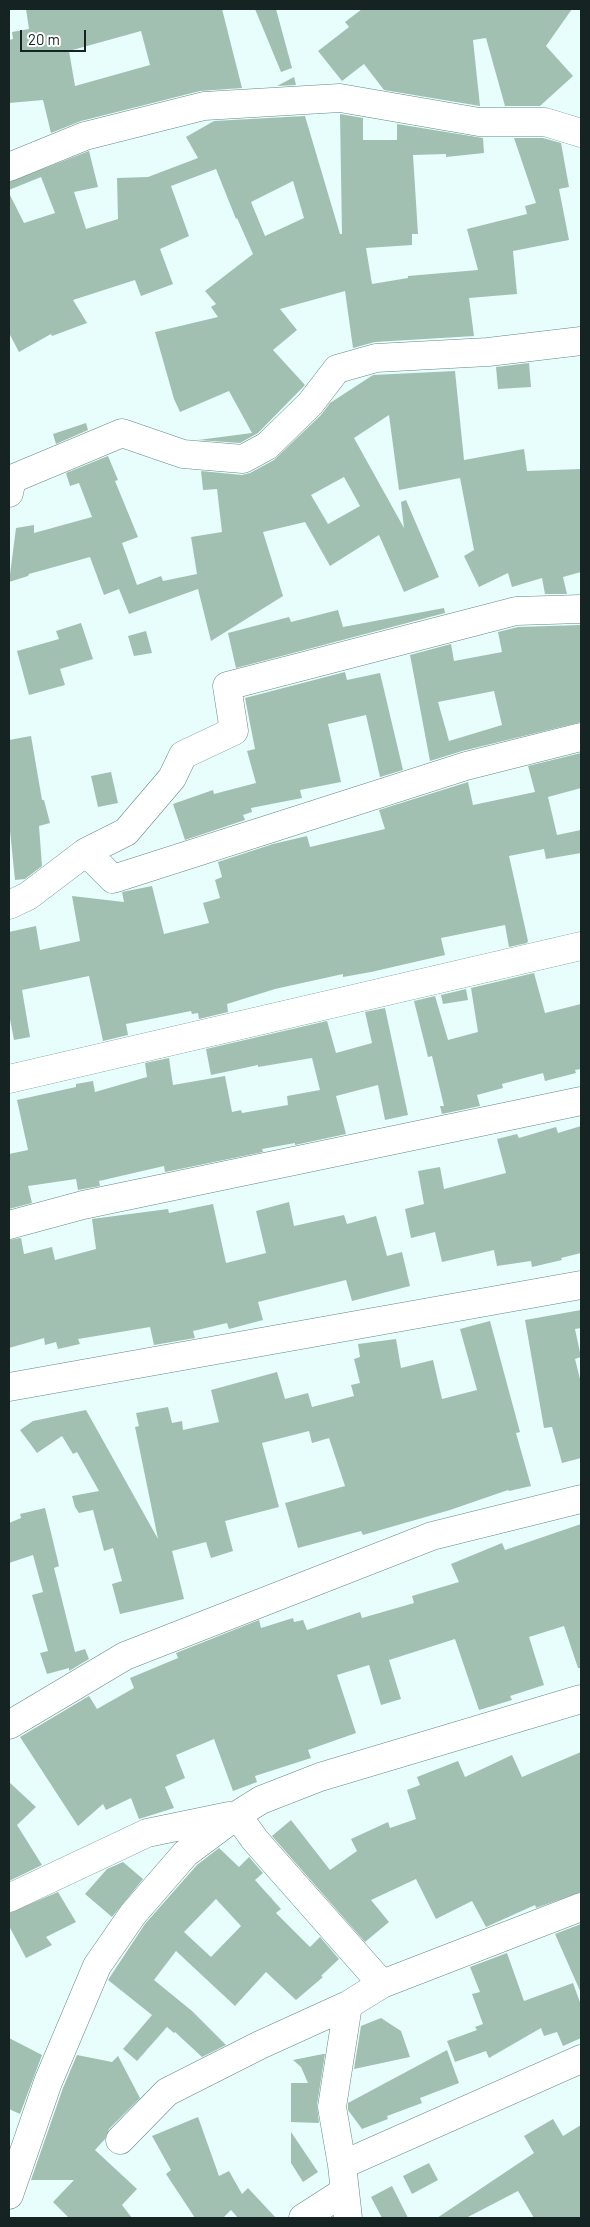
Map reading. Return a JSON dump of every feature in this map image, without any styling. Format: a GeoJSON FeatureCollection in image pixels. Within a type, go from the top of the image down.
{"type":"FeatureCollection","features":[{"type":"Feature","properties":{"kind":"street"},"geometry":{"type":"LineString","coordinates":[[9,167],[86,136],[204,106],[340,98],[479,122],[545,122],[581,133]]}},
{"type":"Feature","properties":{"kind":"street"},"geometry":{"type":"LineString","coordinates":[[9,492],[12,479],[122,433],[183,454],[243,459],[267,446],[310,404],[337,369],[376,358],[488,352],[581,341]]}},
{"type":"Feature","properties":{"kind":"street"},"geometry":{"type":"LineString","coordinates":[[9,905],[28,896],[86,852],[126,832],[172,778],[182,755],[234,731],[227,686],[516,611],[581,609]]}},
{"type":"Feature","properties":{"kind":"street"},"geometry":{"type":"LineString","coordinates":[[86,852],[114,879],[466,766],[581,737]]}},
{"type":"Feature","properties":{"kind":"street"},"geometry":{"type":"LineString","coordinates":[[9,1079],[581,946]]}},
{"type":"Feature","properties":{"kind":"street"},"geometry":{"type":"LineString","coordinates":[[9,1225],[82,1205],[581,1101]]}},
{"type":"Feature","properties":{"kind":"street"},"geometry":{"type":"LineString","coordinates":[[9,1387],[581,1285]]}},
{"type":"Feature","properties":{"kind":"street"},"geometry":{"type":"LineString","coordinates":[[9,1725],[125,1656],[432,1536],[581,1498]]}},
{"type":"Feature","properties":{"kind":"street"},"geometry":{"type":"LineString","coordinates":[[9,2195],[48,2082],[97,1966],[133,1914],[186,1853],[236,1815],[261,1800],[320,1777],[581,1699]]}},
{"type":"Feature","properties":{"kind":"street"},"geometry":{"type":"LineString","coordinates":[[9,1898],[147,1833],[236,1815]]}},
{"type":"Feature","properties":{"kind":"street"},"geometry":{"type":"LineString","coordinates":[[236,1815],[255,1840],[382,1984]]}},
{"type":"Feature","properties":{"kind":"street"},"geometry":{"type":"LineString","coordinates":[[120,2140],[167,2092],[260,2045],[348,2005],[382,1984],[581,1907]]}},
{"type":"Feature","properties":{"kind":"street"},"geometry":{"type":"LineString","coordinates":[[348,2005],[332,2107],[344,2178],[348,2218]]}},
{"type":"Feature","properties":{"kind":"street"},"geometry":{"type":"LineString","coordinates":[[303,2218],[344,2178],[581,2059]]}},
{"type":"Feature","properties":{"kind":"building"},"geometry":{"type":"Polygon","coordinates":[[[26,9],[222,9],[242,88],[200,91],[81,121],[51,133],[43,100],[9,103],[9,40],[13,39],[12,32],[29,29],[26,9]],[[141,31],[69,51],[75,86],[150,65],[141,31]]]}},
{"type":"Feature","properties":{"kind":"building"},"geometry":{"type":"Polygon","coordinates":[[[255,9],[276,9],[292,68],[281,72],[255,9]]]}},
{"type":"Feature","properties":{"kind":"building"},"geometry":{"type":"Polygon","coordinates":[[[362,9],[572,9],[546,46],[573,76],[540,106],[505,106],[486,38],[473,40],[480,106],[384,90],[364,64],[342,81],[318,51],[349,27],[345,22],[362,9]]]}},
{"type":"Feature","properties":{"kind":"building"},"geometry":{"type":"Polygon","coordinates":[[[294,77],[296,85],[277,86],[294,77]]]}},
{"type":"Feature","properties":{"kind":"building"},"geometry":{"type":"Polygon","coordinates":[[[340,114],[363,118],[363,140],[397,140],[397,124],[483,138],[484,153],[446,157],[446,154],[413,155],[418,234],[412,234],[412,245],[366,248],[372,284],[408,278],[408,276],[478,270],[467,229],[527,214],[525,206],[536,203],[514,138],[543,138],[561,143],[569,187],[559,189],[569,240],[513,251],[517,294],[469,298],[474,336],[375,342],[353,348],[345,291],[280,309],[297,330],[273,350],[305,385],[258,433],[240,443],[198,440],[252,433],[229,391],[180,412],[174,399],[155,332],[218,317],[211,307],[216,304],[205,291],[253,254],[236,219],[216,169],[171,186],[189,236],[160,249],[173,284],[141,296],[135,280],[73,300],[87,323],[52,336],[51,334],[19,352],[9,333],[9,193],[24,223],[55,213],[41,177],[9,190],[9,182],[89,151],[98,187],[74,192],[86,229],[118,219],[117,178],[148,177],[198,158],[186,137],[214,121],[305,116],[340,234],[342,234],[340,114]],[[293,181],[251,202],[265,236],[304,218],[293,181]]]}},
{"type":"Feature","properties":{"kind":"building"},"geometry":{"type":"Polygon","coordinates":[[[529,363],[531,387],[498,389],[496,367],[529,363]]]}},
{"type":"Feature","properties":{"kind":"building"},"geometry":{"type":"Polygon","coordinates":[[[455,371],[464,460],[524,449],[527,471],[581,469],[581,572],[563,577],[567,594],[545,594],[542,578],[512,587],[508,573],[479,587],[464,556],[474,550],[460,478],[399,490],[389,415],[354,438],[404,528],[401,502],[406,500],[439,577],[404,592],[379,535],[330,566],[305,522],[263,532],[283,596],[211,641],[198,589],[129,614],[119,589],[104,595],[90,557],[29,574],[9,582],[16,528],[34,525],[34,533],[92,517],[79,483],[70,486],[66,473],[108,456],[118,480],[115,481],[138,537],[122,543],[137,585],[161,576],[163,581],[197,574],[191,537],[222,532],[217,489],[203,490],[201,471],[242,475],[250,473],[274,460],[321,415],[330,403],[373,375],[455,371]],[[344,477],[311,495],[328,524],[360,506],[344,477]]]}},
{"type":"Feature","properties":{"kind":"building"},"geometry":{"type":"Polygon","coordinates":[[[86,423],[88,430],[56,444],[53,434],[86,423]]]}},
{"type":"Feature","properties":{"kind":"building"},"geometry":{"type":"Polygon","coordinates":[[[444,608],[445,613],[236,668],[228,633],[289,617],[291,622],[338,610],[343,627],[444,608]]]}},
{"type":"Feature","properties":{"kind":"building"},"geometry":{"type":"Polygon","coordinates":[[[81,623],[93,659],[60,669],[65,685],[29,695],[17,651],[59,639],[56,631],[81,623]]]}},
{"type":"Feature","properties":{"kind":"building"},"geometry":{"type":"Polygon","coordinates":[[[581,625],[581,722],[462,751],[430,761],[410,655],[451,644],[454,661],[502,652],[498,632],[518,627],[581,625]],[[494,691],[438,702],[449,741],[502,725],[494,691]]]}},
{"type":"Feature","properties":{"kind":"building"},"geometry":{"type":"Polygon","coordinates":[[[146,631],[152,653],[134,656],[128,636],[146,631]]]}},
{"type":"Feature","properties":{"kind":"building"},"geometry":{"type":"Polygon","coordinates":[[[345,672],[347,680],[380,673],[403,770],[380,777],[366,715],[328,724],[341,782],[300,790],[302,798],[251,808],[252,812],[243,815],[245,820],[185,840],[173,804],[213,790],[214,794],[256,783],[247,751],[255,749],[245,698],[345,672]]]}},
{"type":"Feature","properties":{"kind":"building"},"geometry":{"type":"Polygon","coordinates":[[[31,736],[42,800],[44,800],[50,823],[39,826],[42,866],[25,879],[15,880],[9,821],[9,740],[31,736]]]}},
{"type":"Feature","properties":{"kind":"building"},"geometry":{"type":"Polygon","coordinates":[[[581,753],[581,788],[548,797],[557,835],[581,830],[581,853],[546,859],[544,849],[509,856],[527,943],[509,947],[505,925],[441,938],[445,955],[371,972],[343,977],[343,974],[275,989],[227,1004],[228,1012],[199,1019],[198,1013],[192,1014],[191,1011],[126,1024],[128,1035],[103,1041],[89,976],[22,990],[30,1037],[14,1040],[9,1014],[9,932],[36,926],[40,950],[80,941],[72,896],[124,902],[122,892],[152,886],[164,934],[209,923],[203,903],[220,898],[215,880],[222,877],[218,862],[273,844],[307,836],[310,847],[385,829],[379,810],[468,782],[473,805],[535,792],[528,766],[581,753]]]}},
{"type":"Feature","properties":{"kind":"building"},"geometry":{"type":"Polygon","coordinates":[[[111,772],[118,803],[98,807],[91,776],[111,772]]]}},
{"type":"Feature","properties":{"kind":"building"},"geometry":{"type":"Polygon","coordinates":[[[534,973],[545,1013],[581,1004],[581,1069],[575,1070],[576,1073],[545,1081],[543,1073],[502,1084],[503,1088],[477,1095],[480,1106],[442,1114],[440,1106],[444,1106],[432,1056],[428,1057],[414,1001],[435,996],[448,1040],[478,1032],[471,988],[534,973]]]}},
{"type":"Feature","properties":{"kind":"building"},"geometry":{"type":"Polygon","coordinates":[[[466,989],[468,1000],[443,1004],[441,995],[466,989]]]}},
{"type":"Feature","properties":{"kind":"building"},"geometry":{"type":"Polygon","coordinates":[[[385,1008],[408,1115],[385,1120],[378,1085],[336,1096],[346,1134],[295,1145],[295,1143],[262,1149],[263,1152],[165,1172],[164,1166],[99,1181],[100,1186],[78,1190],[76,1179],[28,1186],[32,1203],[9,1209],[9,1154],[28,1150],[17,1100],[76,1087],[76,1084],[93,1081],[95,1092],[147,1077],[145,1063],[169,1058],[173,1085],[225,1076],[232,1112],[241,1110],[242,1113],[288,1105],[287,1096],[320,1090],[312,1058],[258,1067],[258,1065],[211,1075],[206,1049],[327,1021],[336,1053],[372,1043],[365,1012],[385,1008]]]}},
{"type":"Feature","properties":{"kind":"building"},"geometry":{"type":"Polygon","coordinates":[[[581,1126],[581,1253],[561,1258],[562,1260],[532,1267],[531,1261],[497,1266],[494,1250],[442,1262],[435,1232],[411,1238],[405,1209],[424,1204],[418,1171],[440,1167],[444,1189],[506,1173],[497,1139],[517,1134],[519,1138],[556,1127],[558,1133],[581,1126]]]}},
{"type":"Feature","properties":{"kind":"building"},"geometry":{"type":"Polygon","coordinates":[[[289,1202],[294,1226],[344,1215],[347,1224],[376,1216],[387,1256],[402,1252],[410,1286],[352,1301],[346,1280],[258,1302],[263,1320],[229,1329],[227,1323],[193,1331],[195,1338],[154,1345],[150,1327],[78,1339],[80,1344],[58,1349],[56,1342],[45,1345],[44,1338],[9,1348],[9,1240],[21,1238],[24,1254],[52,1247],[55,1260],[96,1249],[92,1219],[168,1209],[169,1213],[213,1204],[226,1263],[266,1253],[256,1211],[289,1202]]]}},
{"type":"Feature","properties":{"kind":"building"},"geometry":{"type":"Polygon","coordinates":[[[581,1310],[581,1328],[575,1329],[581,1357],[575,1359],[581,1383],[581,1458],[562,1463],[552,1427],[544,1428],[525,1320],[581,1310]]]}},
{"type":"Feature","properties":{"kind":"building"},"geometry":{"type":"Polygon","coordinates":[[[490,1321],[520,1432],[516,1433],[531,1486],[508,1490],[450,1510],[363,1535],[361,1531],[298,1548],[285,1503],[345,1486],[329,1438],[312,1443],[309,1431],[262,1443],[279,1507],[225,1521],[233,1551],[211,1558],[206,1542],[172,1551],[184,1599],[120,1614],[112,1584],[122,1581],[113,1548],[104,1551],[93,1510],[79,1513],[72,1496],[99,1491],[77,1452],[73,1454],[62,1436],[37,1453],[20,1430],[33,1421],[86,1410],[158,1539],[135,1427],[139,1426],[136,1413],[168,1407],[172,1423],[182,1421],[183,1430],[219,1422],[211,1390],[277,1372],[285,1399],[308,1393],[312,1407],[354,1396],[351,1385],[360,1383],[354,1359],[360,1357],[358,1344],[396,1339],[401,1368],[433,1360],[442,1399],[477,1390],[460,1329],[490,1321]]]}},
{"type":"Feature","properties":{"kind":"building"},"geometry":{"type":"Polygon","coordinates":[[[45,1508],[59,1566],[54,1568],[75,1652],[85,1649],[89,1659],[69,1671],[69,1668],[47,1674],[40,1653],[48,1651],[32,1595],[43,1592],[33,1555],[9,1563],[9,1523],[21,1518],[20,1514],[45,1508]]]}},
{"type":"Feature","properties":{"kind":"building"},"geometry":{"type":"Polygon","coordinates":[[[581,1524],[581,1668],[578,1668],[564,1626],[529,1637],[544,1685],[510,1696],[512,1700],[479,1710],[455,1639],[389,1660],[401,1699],[381,1705],[369,1665],[337,1675],[356,1733],[308,1750],[311,1758],[255,1776],[257,1782],[233,1791],[214,1739],[176,1755],[185,1778],[165,1787],[174,1808],[139,1819],[131,1798],[106,1810],[103,1804],[78,1826],[20,1737],[89,1696],[97,1709],[134,1688],[130,1678],[178,1658],[176,1653],[259,1620],[261,1628],[293,1618],[294,1622],[303,1620],[307,1630],[360,1612],[362,1618],[414,1603],[412,1596],[459,1582],[451,1564],[502,1543],[505,1550],[581,1524]]]}},
{"type":"Feature","properties":{"kind":"building"},"geometry":{"type":"Polygon","coordinates":[[[581,1752],[581,1892],[536,1908],[535,1905],[486,1927],[472,1901],[436,1919],[416,1879],[371,1900],[389,1922],[365,1942],[272,1836],[291,1820],[330,1870],[357,1851],[351,1839],[388,1822],[390,1828],[416,1819],[407,1790],[420,1785],[417,1777],[458,1761],[465,1777],[512,1755],[522,1777],[581,1752]]]}},
{"type":"Feature","properties":{"kind":"building"},"geometry":{"type":"Polygon","coordinates":[[[9,1782],[36,1807],[17,1825],[42,1865],[9,1881],[9,1782]]]}},
{"type":"Feature","properties":{"kind":"building"},"geometry":{"type":"Polygon","coordinates":[[[219,1848],[239,1867],[249,1857],[263,1873],[255,1880],[281,1909],[276,1913],[310,1947],[320,1937],[339,1959],[321,1976],[323,1977],[296,2000],[266,1972],[235,2006],[176,1951],[154,1980],[192,2011],[226,2045],[202,2057],[167,2027],[137,2061],[123,2049],[152,2015],[108,1980],[145,1924],[197,1865],[219,1848]],[[216,1899],[184,1932],[211,1957],[241,1926],[216,1899]]]}},
{"type":"Feature","properties":{"kind":"building"},"geometry":{"type":"Polygon","coordinates":[[[123,1862],[143,1879],[112,1917],[85,1894],[107,1869],[123,1862]]]}},
{"type":"Feature","properties":{"kind":"building"},"geometry":{"type":"Polygon","coordinates":[[[58,1892],[76,1922],[46,1937],[52,1945],[26,1958],[9,1926],[9,1913],[58,1892]]]}},
{"type":"Feature","properties":{"kind":"building"},"geometry":{"type":"Polygon","coordinates":[[[581,1924],[581,1993],[555,1934],[581,1924]]]}},
{"type":"Feature","properties":{"kind":"building"},"geometry":{"type":"Polygon","coordinates":[[[507,1953],[524,2001],[573,1983],[581,2005],[581,2038],[563,2046],[557,2032],[544,2036],[541,2028],[489,2058],[486,2051],[455,2062],[447,2041],[477,2030],[475,2027],[483,2024],[472,1994],[480,1992],[470,1967],[507,1953]]]}},
{"type":"Feature","properties":{"kind":"building"},"geometry":{"type":"Polygon","coordinates":[[[381,2018],[401,2031],[410,2057],[354,2069],[361,2026],[381,2018]]]}},
{"type":"Feature","properties":{"kind":"building"},"geometry":{"type":"Polygon","coordinates":[[[9,2038],[42,2055],[20,2114],[9,2109],[9,2038]]]}},
{"type":"Feature","properties":{"kind":"building"},"geometry":{"type":"Polygon","coordinates":[[[447,2050],[459,2083],[420,2098],[422,2103],[387,2116],[388,2119],[362,2129],[348,2110],[348,2103],[447,2050]]]}},
{"type":"Feature","properties":{"kind":"building"},"geometry":{"type":"Polygon","coordinates":[[[325,2054],[317,2105],[319,2123],[291,2122],[291,2083],[308,2083],[301,2067],[293,2060],[325,2054]]]}},
{"type":"Feature","properties":{"kind":"building"},"geometry":{"type":"Polygon","coordinates":[[[77,2055],[112,2062],[118,2056],[140,2098],[109,2129],[105,2139],[95,2150],[137,2189],[122,2205],[132,2218],[69,2218],[53,2202],[74,2180],[31,2180],[63,2088],[77,2055]]]}},
{"type":"Feature","properties":{"kind":"building"},"geometry":{"type":"Polygon","coordinates":[[[198,2117],[219,2176],[229,2171],[242,2194],[248,2188],[276,2218],[238,2218],[231,2210],[223,2218],[195,2218],[166,2174],[171,2170],[152,2136],[198,2117]]]}},
{"type":"Feature","properties":{"kind":"building"},"geometry":{"type":"Polygon","coordinates":[[[553,2119],[563,2136],[581,2125],[581,2218],[534,2218],[518,2191],[466,2218],[437,2218],[534,2153],[524,2136],[553,2119]]]}},
{"type":"Feature","properties":{"kind":"building"},"geometry":{"type":"Polygon","coordinates":[[[291,2132],[318,2172],[303,2182],[291,2163],[291,2132]]]}},
{"type":"Feature","properties":{"kind":"building"},"geometry":{"type":"Polygon","coordinates":[[[429,2163],[438,2180],[412,2194],[403,2176],[429,2163]]]}},
{"type":"Feature","properties":{"kind":"building"},"geometry":{"type":"Polygon","coordinates":[[[392,2186],[408,2218],[382,2218],[371,2197],[392,2186]]]}}]}
